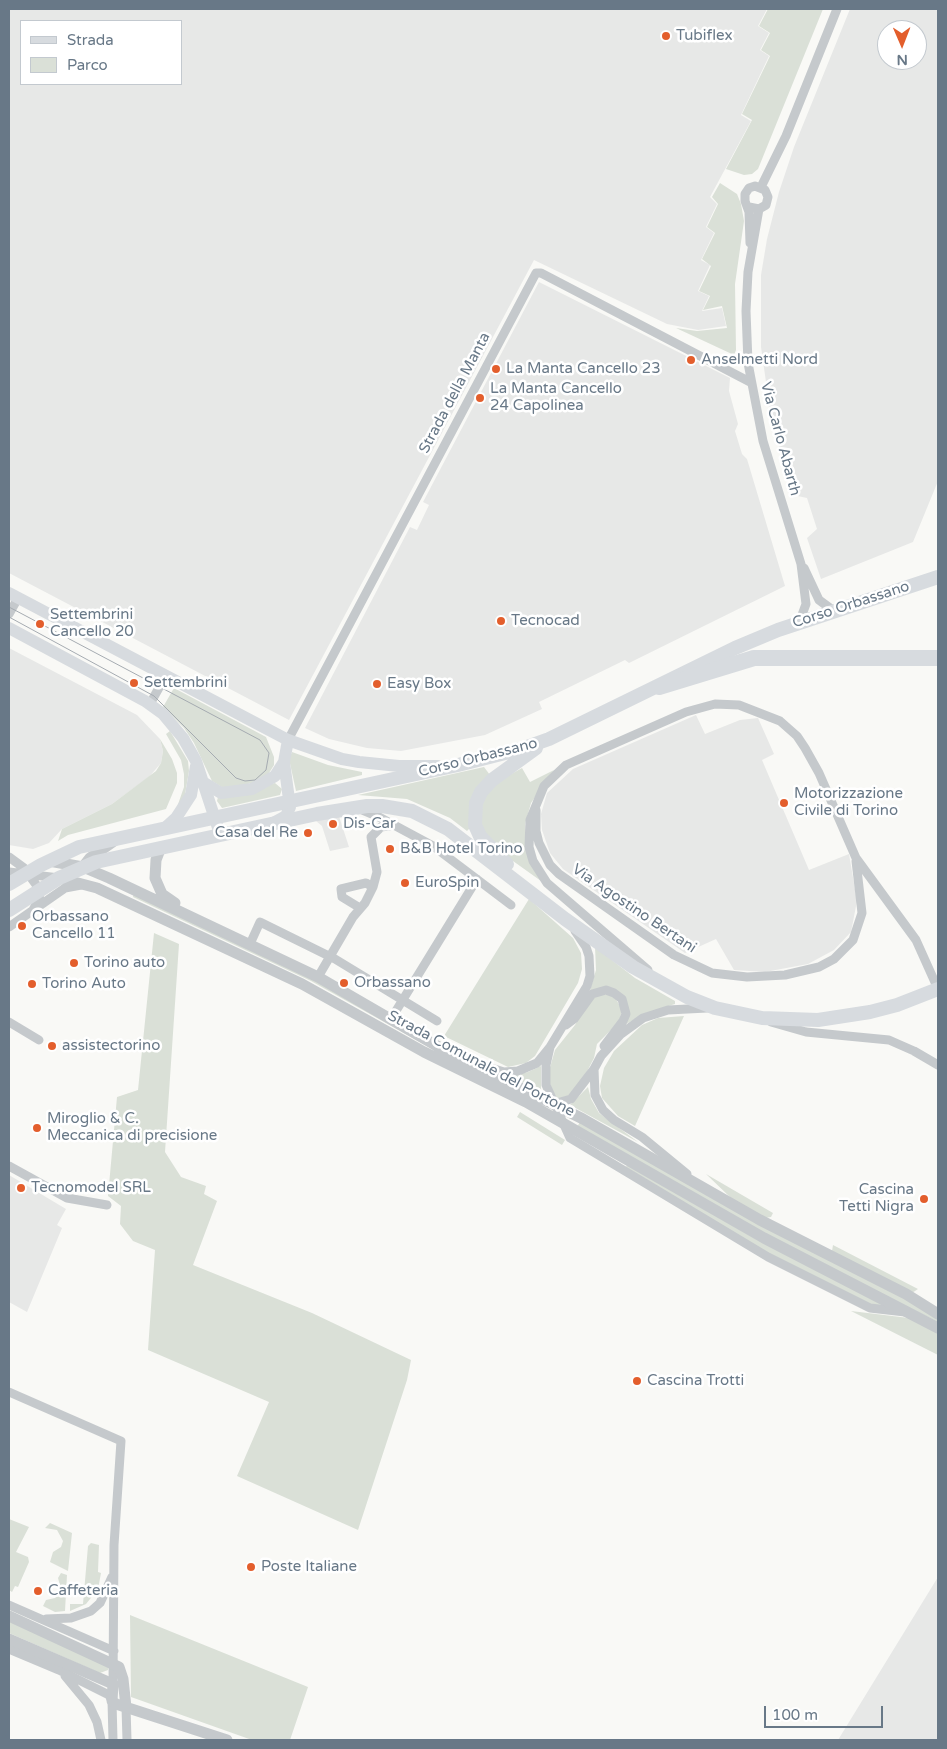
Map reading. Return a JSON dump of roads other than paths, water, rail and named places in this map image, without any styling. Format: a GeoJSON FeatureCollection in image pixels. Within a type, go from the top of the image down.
{"type":"FeatureCollection","features":[{"type":"Feature","properties":{"kind":"highway"},"geometry":{"type":"LineString","coordinates":[[659,687],[754,658],[938,658]]}},
{"type":"Feature","properties":{"kind":"main road","name":"Corso Orbassano"},"geometry":{"type":"LineString","coordinates":[[9,884],[49,861],[79,847],[458,765],[521,749],[549,739],[659,687],[735,648],[799,623],[938,577]]}},
{"type":"Feature","properties":{"kind":"main road"},"geometry":{"type":"LineString","coordinates":[[13,595],[288,740],[342,759],[359,762],[399,766],[458,765]]}},
{"type":"Feature","properties":{"kind":"main road"},"geometry":{"type":"LineString","coordinates":[[9,628],[150,704],[163,714],[183,738],[196,761],[220,834]]}},
{"type":"Feature","properties":{"kind":"main road"},"geometry":{"type":"LineString","coordinates":[[549,739],[492,780],[481,792],[476,803],[476,825],[480,836],[496,854],[633,967],[669,988],[715,1008],[762,1018],[818,1020],[841,1017],[877,1010],[920,997],[938,989]]}},
{"type":"Feature","properties":{"kind":"main road"},"geometry":{"type":"LineString","coordinates":[[273,823],[290,812],[284,762],[288,740]]}},
{"type":"Feature","properties":{"kind":"main road"},"geometry":{"type":"LineString","coordinates":[[165,828],[176,818],[190,795],[196,761]]}},
{"type":"Feature","properties":{"kind":"main road"},"geometry":{"type":"LineString","coordinates":[[203,782],[221,793],[252,789],[275,776],[284,762]]}},
{"type":"Feature","properties":{"kind":"main road"},"geometry":{"type":"LineString","coordinates":[[9,910],[59,878],[96,862],[220,834],[356,808],[398,808],[428,818],[448,830],[565,919],[608,947]]}},
{"type":"Feature","properties":{"kind":"street","name":"Via Carlo Abarth"},"geometry":{"type":"LineString","coordinates":[[761,187],[786,136],[837,9]]}},
{"type":"Feature","properties":{"kind":"street","name":"Via Carlo Abarth"},"geometry":{"type":"LineString","coordinates":[[750,259],[759,209],[768,201],[767,193],[761,187],[752,187],[746,191],[744,198],[749,207],[750,259],[746,311],[750,382],[763,441],[801,564],[819,600],[834,611]]}},
{"type":"Feature","properties":{"kind":"street"},"geometry":{"type":"LineString","coordinates":[[749,207],[759,209]]}},
{"type":"Feature","properties":{"kind":"street","name":"Strada della Manta"},"geometry":{"type":"LineString","coordinates":[[288,740],[536,273],[541,273],[750,382]]}},
{"type":"Feature","properties":{"kind":"street","name":"Via Carlo Abarth"},"geometry":{"type":"LineString","coordinates":[[799,623],[806,604],[801,564]]}},
{"type":"Feature","properties":{"kind":"street"},"geometry":{"type":"LineString","coordinates":[[889,592],[938,584]]}},
{"type":"Feature","properties":{"kind":"street"},"geometry":{"type":"LineString","coordinates":[[9,614],[13,595]]}},
{"type":"Feature","properties":{"kind":"street"},"geometry":{"type":"LineString","coordinates":[[150,704],[166,675]]}},
{"type":"Feature","properties":{"kind":"street","name":"Via Agostino Bertani"},"geometry":{"type":"LineString","coordinates":[[669,988],[547,883],[539,873],[531,854],[528,834],[530,820],[544,786],[566,765],[686,712],[715,704],[739,704],[780,721],[797,736],[819,773],[856,858],[916,940],[938,989]]}},
{"type":"Feature","properties":{"kind":"street","name":"Via Agostino Bertani"},"geometry":{"type":"LineString","coordinates":[[536,805],[536,831],[539,843],[550,865],[559,874],[674,955],[712,973],[747,977],[785,976],[819,967],[834,959],[853,940],[862,913],[856,858]]}},
{"type":"Feature","properties":{"kind":"street"},"geometry":{"type":"LineString","coordinates":[[356,808],[396,825],[433,846],[511,904]]}},
{"type":"Feature","properties":{"kind":"street"},"geometry":{"type":"LineString","coordinates":[[318,977],[373,887],[376,872],[371,837],[381,827],[396,825]]}},
{"type":"Feature","properties":{"kind":"street"},"geometry":{"type":"LineString","coordinates":[[9,927],[65,888],[92,886],[83,867],[90,858],[119,838]]}},
{"type":"Feature","properties":{"kind":"street"},"geometry":{"type":"LineString","coordinates":[[161,847],[156,867],[157,884],[162,894],[187,914]]}},
{"type":"Feature","properties":{"kind":"street"},"geometry":{"type":"LineString","coordinates":[[9,857],[20,863],[40,890],[39,899],[31,913]]}},
{"type":"Feature","properties":{"kind":"street","name":"Strada Comunale del Portone"},"geometry":{"type":"LineString","coordinates":[[49,861],[83,867],[187,914],[318,977],[466,1061],[554,1104],[697,1182],[778,1229],[906,1294],[938,1314]]}},
{"type":"Feature","properties":{"kind":"street","name":"Strada Comunale del Portone"},"geometry":{"type":"LineString","coordinates":[[9,872],[59,878],[92,886],[302,984],[407,1043],[526,1102],[764,1238],[938,1328]]}},
{"type":"Feature","properties":{"kind":"street","name":"Strada Comunale del Portone"},"geometry":{"type":"LineString","coordinates":[[391,1019],[478,879]]}},
{"type":"Feature","properties":{"kind":"street"},"geometry":{"type":"LineString","coordinates":[[360,908],[342,897],[341,889],[366,884],[373,887]]}},
{"type":"Feature","properties":{"kind":"street"},"geometry":{"type":"LineString","coordinates":[[466,1061],[504,1072],[518,1072],[537,1064],[550,1046],[587,986],[590,976],[589,956],[586,947],[565,919]]}},
{"type":"Feature","properties":{"kind":"street","name":"Strada Comunale del Portone"},"geometry":{"type":"LineString","coordinates":[[250,944],[260,922],[330,956],[437,1021]]}},
{"type":"Feature","properties":{"kind":"street"},"geometry":{"type":"LineString","coordinates":[[526,1102],[554,1104],[572,1098],[594,1069],[606,1042],[624,1021],[626,1014],[622,999],[606,990],[592,994],[574,1019],[560,1031]]}},
{"type":"Feature","properties":{"kind":"street"},"geometry":{"type":"LineString","coordinates":[[600,1056],[621,1034],[643,1018],[668,1010],[715,1008]]}},
{"type":"Feature","properties":{"kind":"street"},"geometry":{"type":"LineString","coordinates":[[762,1018],[785,1027],[806,1032],[889,1040],[914,1050],[938,1065]]}},
{"type":"Feature","properties":{"kind":"street"},"geometry":{"type":"LineString","coordinates":[[9,1022],[39,1040]]}},
{"type":"Feature","properties":{"kind":"street"},"geometry":{"type":"LineString","coordinates":[[550,1046],[545,1075],[546,1085],[563,1124]]}},
{"type":"Feature","properties":{"kind":"street"},"geometry":{"type":"LineString","coordinates":[[594,1069],[595,1096],[603,1110],[697,1182]]}},
{"type":"Feature","properties":{"kind":"street","name":"Strada Comunale del Portone"},"geometry":{"type":"LineString","coordinates":[[563,1124],[570,1138],[768,1257],[870,1308],[907,1312]]}},
{"type":"Feature","properties":{"kind":"street"},"geometry":{"type":"LineString","coordinates":[[9,1166],[67,1198],[107,1205]]}},
{"type":"Feature","properties":{"kind":"street"},"geometry":{"type":"LineString","coordinates":[[9,1392],[122,1441],[114,1572],[113,1740]]}},
{"type":"Feature","properties":{"kind":"street"},"geometry":{"type":"LineString","coordinates":[[37,1618],[71,1618],[91,1611],[100,1603],[114,1572]]}},
{"type":"Feature","properties":{"kind":"street"},"geometry":{"type":"LineString","coordinates":[[9,1605],[114,1657],[122,1673],[127,1740]]}},
{"type":"Feature","properties":{"kind":"street"},"geometry":{"type":"LineString","coordinates":[[9,1616],[114,1657]]}},
{"type":"Feature","properties":{"kind":"street"},"geometry":{"type":"LineString","coordinates":[[9,1639],[113,1684]]}},
{"type":"Feature","properties":{"kind":"street"},"geometry":{"type":"LineString","coordinates":[[9,1649],[59,1670],[105,1693],[112,1701],[126,1707],[227,1740]]}},
{"type":"Feature","properties":{"kind":"street"},"geometry":{"type":"LineString","coordinates":[[59,1670],[73,1684],[89,1706],[97,1722],[101,1740]]}},
{"type":"Feature","properties":{"kind":"tram line"},"geometry":{"type":"LineString","coordinates":[[9,607],[260,740],[269,753],[266,770],[255,780],[245,781],[236,778],[154,696],[9,617]]}},
{"type":"Feature","properties":{"kind":"place","name":"Tubiflex"},"geometry":{"type":"Point","coordinates":[666,36]}},
{"type":"Feature","properties":{"kind":"place","name":"Anselmetti Nord"},"geometry":{"type":"Point","coordinates":[691,360]}},
{"type":"Feature","properties":{"kind":"place","name":"La Manta Cancello 23"},"geometry":{"type":"Point","coordinates":[496,369]}},
{"type":"Feature","properties":{"kind":"place","name":"La Manta Cancello 24 Capolinea"},"geometry":{"type":"Point","coordinates":[480,398]}},
{"type":"Feature","properties":{"kind":"place","name":"Tecnocad"},"geometry":{"type":"Point","coordinates":[501,621]}},
{"type":"Feature","properties":{"kind":"place","name":"Settembrini Cancello 20"},"geometry":{"type":"Point","coordinates":[40,624]}},
{"type":"Feature","properties":{"kind":"place","name":"Settembrini"},"geometry":{"type":"Point","coordinates":[134,683]}},
{"type":"Feature","properties":{"kind":"place","name":"Easy Box"},"geometry":{"type":"Point","coordinates":[377,684]}},
{"type":"Feature","properties":{"kind":"place","name":"Motorizzazione Civile di Torino"},"geometry":{"type":"Point","coordinates":[784,803]}},
{"type":"Feature","properties":{"kind":"place","name":"Dis-Car"},"geometry":{"type":"Point","coordinates":[333,824]}},
{"type":"Feature","properties":{"kind":"place","name":"Casa del Re"},"geometry":{"type":"Point","coordinates":[308,833]}},
{"type":"Feature","properties":{"kind":"place","name":"B&B Hotel Torino"},"geometry":{"type":"Point","coordinates":[390,849]}},
{"type":"Feature","properties":{"kind":"place","name":"EuroSpin"},"geometry":{"type":"Point","coordinates":[405,883]}},
{"type":"Feature","properties":{"kind":"place","name":"Orbassano Cancello 11"},"geometry":{"type":"Point","coordinates":[22,926]}},
{"type":"Feature","properties":{"kind":"place","name":"Torino auto"},"geometry":{"type":"Point","coordinates":[74,963]}},
{"type":"Feature","properties":{"kind":"place","name":"Orbassano"},"geometry":{"type":"Point","coordinates":[344,983]}},
{"type":"Feature","properties":{"kind":"place","name":"Torino Auto"},"geometry":{"type":"Point","coordinates":[32,984]}},
{"type":"Feature","properties":{"kind":"place","name":"assistectorino"},"geometry":{"type":"Point","coordinates":[52,1046]}},
{"type":"Feature","properties":{"kind":"place","name":"Miroglio & C. Meccanica di precisione"},"geometry":{"type":"Point","coordinates":[37,1128]}},
{"type":"Feature","properties":{"kind":"place","name":"Tecnomodel SRL"},"geometry":{"type":"Point","coordinates":[21,1188]}},
{"type":"Feature","properties":{"kind":"place","name":"Cascina Tetti Nigra"},"geometry":{"type":"Point","coordinates":[924,1199]}},
{"type":"Feature","properties":{"kind":"place","name":"Cascina Trotti"},"geometry":{"type":"Point","coordinates":[637,1381]}},
{"type":"Feature","properties":{"kind":"place","name":"Poste Italiane"},"geometry":{"type":"Point","coordinates":[251,1567]}},
{"type":"Feature","properties":{"kind":"place","name":"Caffeteria"},"geometry":{"type":"Point","coordinates":[38,1591]}}]}
